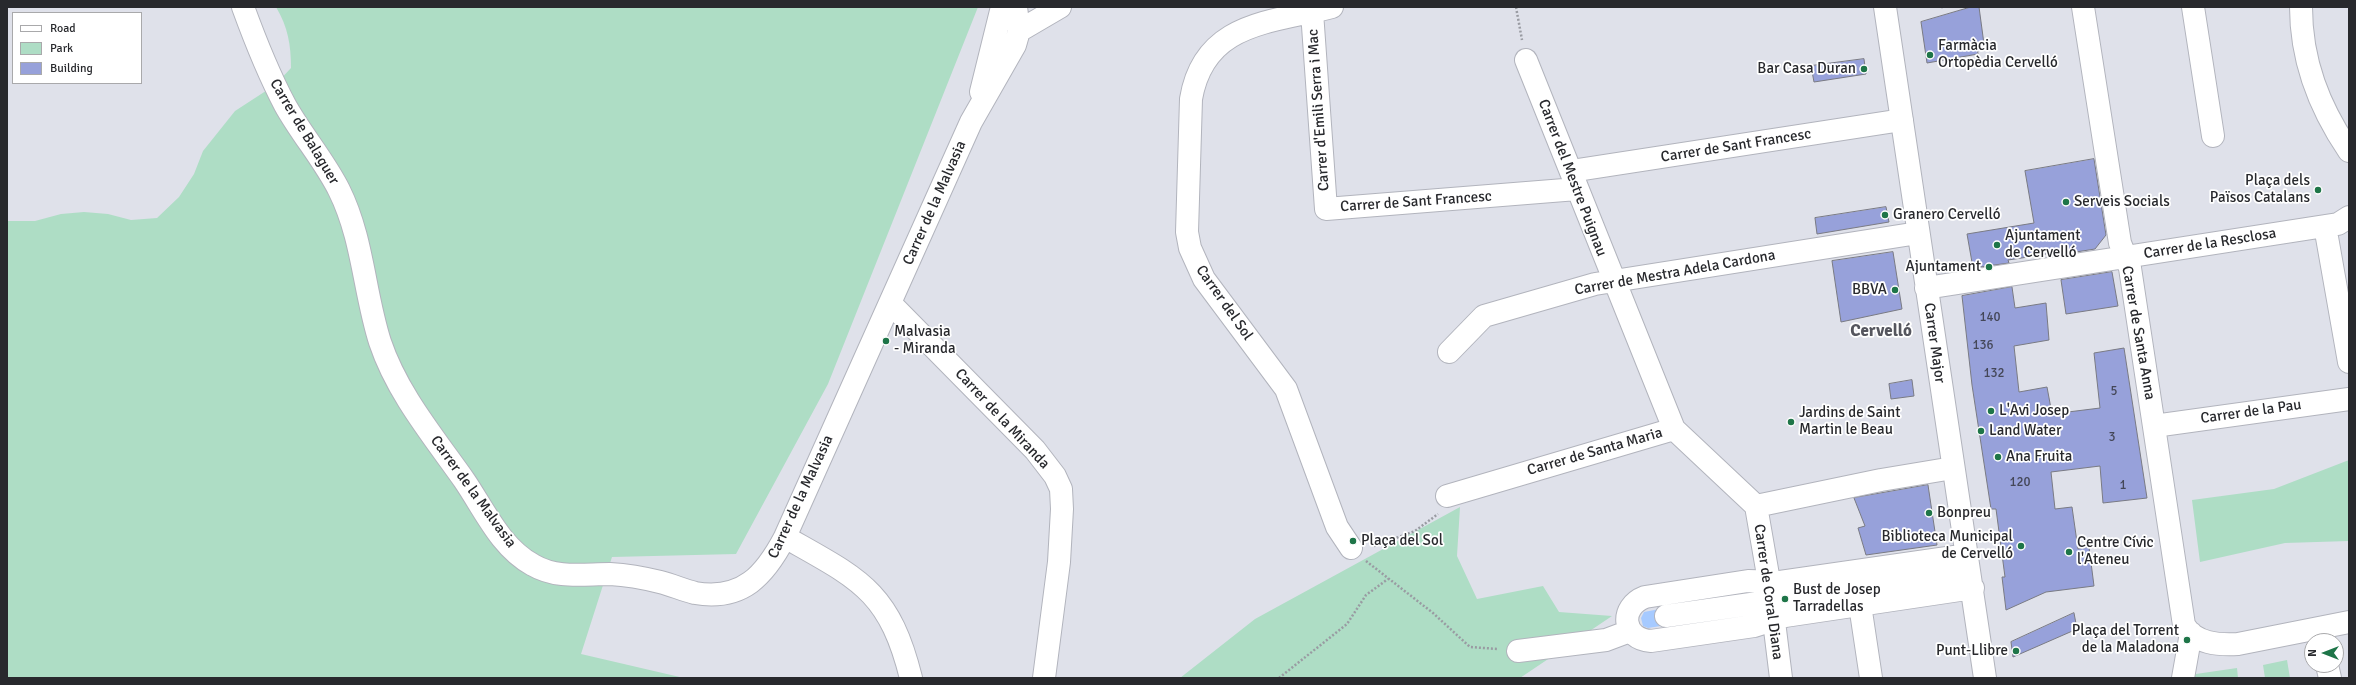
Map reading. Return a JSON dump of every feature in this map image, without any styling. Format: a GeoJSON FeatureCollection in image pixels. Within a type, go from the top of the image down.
{"type":"FeatureCollection","features":[{"type":"Feature","properties":{"kind":"street","name":"Carrer de Balaguer"},"geometry":{"type":"LineString","coordinates":[[243,7],[270,76],[286,107],[315,149],[339,190]]}},
{"type":"Feature","properties":{"kind":"street"},"geometry":{"type":"LineString","coordinates":[[972,122],[983,86],[1002,7]]}},
{"type":"Feature","properties":{"kind":"street","name":"Carrer de la Malvasia"},"geometry":{"type":"LineString","coordinates":[[339,190],[361,251],[373,316],[391,369],[425,426],[503,538],[523,558],[534,566],[558,574],[611,574],[643,578],[695,592],[712,594],[729,592],[754,580],[767,569],[785,537],[972,122],[1006,63],[1019,31],[1016,7]]}},
{"type":"Feature","properties":{"kind":"street"},"geometry":{"type":"LineString","coordinates":[[1019,31],[1060,7]]}},
{"type":"Feature","properties":{"kind":"street","name":"Carrer Major"},"geometry":{"type":"LineString","coordinates":[[1885,7],[1953,468],[1973,588],[1985,678]]}},
{"type":"Feature","properties":{"kind":"street","name":"Carrer de Santa Anna"},"geometry":{"type":"LineString","coordinates":[[2083,7],[2120,243],[2130,268],[2182,619],[2187,629],[2191,633]]}},
{"type":"Feature","properties":{"kind":"street"},"geometry":{"type":"LineString","coordinates":[[2193,7],[2213,136]]}},
{"type":"Feature","properties":{"kind":"street"},"geometry":{"type":"LineString","coordinates":[[2301,7],[2304,51],[2309,73],[2319,99],[2337,133],[2349,151]]}},
{"type":"Feature","properties":{"kind":"street","name":"Carrer d'Emili Serra i Mac"},"geometry":{"type":"LineString","coordinates":[[1322,10],[1326,209]]}},
{"type":"Feature","properties":{"kind":"street","name":"Carrer del Sol"},"geometry":{"type":"LineString","coordinates":[[1322,10],[1249,28],[1234,34],[1217,46],[1203,62],[1194,84],[1191,99],[1187,232],[1190,248],[1204,279],[1286,389],[1337,527],[1351,548]]}},
{"type":"Feature","properties":{"kind":"street","name":"Carrer del Mestre Puignau"},"geometry":{"type":"LineString","coordinates":[[1526,60],[1613,281],[1674,429]]}},
{"type":"Feature","properties":{"kind":"street","name":"Carrer de Sant Francesc"},"geometry":{"type":"LineString","coordinates":[[1326,209],[1574,180],[1902,120]]}},
{"type":"Feature","properties":{"kind":"street","name":"Carrer de la Resclosa"},"geometry":{"type":"LineString","coordinates":[[1926,288],[2338,224],[2349,217]]}},
{"type":"Feature","properties":{"kind":"street"},"geometry":{"type":"LineString","coordinates":[[2325,226],[2349,362]]}},
{"type":"Feature","properties":{"kind":"street","name":"Carrer de Mestra Adela Cardona"},"geometry":{"type":"LineString","coordinates":[[1449,352],[1484,316],[1595,284],[1918,233]]}},
{"type":"Feature","properties":{"kind":"street","name":"Carrer de la Miranda"},"geometry":{"type":"LineString","coordinates":[[890,303],[1035,450],[1055,476],[1061,489],[1062,509],[1059,562],[1044,678]]}},
{"type":"Feature","properties":{"kind":"street","name":"Carrer de la Pau"},"geometry":{"type":"LineString","coordinates":[[2154,426],[2349,399]]}},
{"type":"Feature","properties":{"kind":"street","name":"Carrer de Santa Maria"},"geometry":{"type":"LineString","coordinates":[[1447,496],[1674,429],[1756,506]]}},
{"type":"Feature","properties":{"kind":"street"},"geometry":{"type":"LineString","coordinates":[[1756,506],[1953,468]]}},
{"type":"Feature","properties":{"kind":"street","name":"Carrer de Coral Diana"},"geometry":{"type":"LineString","coordinates":[[1756,506],[1768,601],[1781,678]]}},
{"type":"Feature","properties":{"kind":"street"},"geometry":{"type":"LineString","coordinates":[[785,537],[841,568],[874,595],[895,629],[911,678]]}},
{"type":"Feature","properties":{"kind":"street"},"geometry":{"type":"LineString","coordinates":[[1968,555],[1780,582],[1768,601],[1754,626],[1651,641],[1639,639],[1630,631],[1627,622],[1630,608],[1634,602],[1645,597],[1748,581],[1768,601],[1785,616],[1973,588]]}},
{"type":"Feature","properties":{"kind":"street"},"geometry":{"type":"LineString","coordinates":[[1666,616],[1950,575]]}},
{"type":"Feature","properties":{"kind":"street"},"geometry":{"type":"LineString","coordinates":[[1860,605],[1871,678]]}},
{"type":"Feature","properties":{"kind":"street"},"geometry":{"type":"LineString","coordinates":[[2323,633],[2349,622]]}},
{"type":"Feature","properties":{"kind":"street"},"geometry":{"type":"LineString","coordinates":[[1518,651],[1606,640],[1630,631]]}},
{"type":"Feature","properties":{"kind":"street"},"geometry":{"type":"LineString","coordinates":[[2183,678],[2191,633],[2202,640],[2224,645],[2304,636]]}},
{"type":"Feature","properties":{"kind":"path"},"geometry":{"type":"LineString","coordinates":[[1516,7],[1526,60]]}},
{"type":"Feature","properties":{"kind":"path"},"geometry":{"type":"LineString","coordinates":[[1374,546],[1423,526],[1445,508],[1447,496]]}},
{"type":"Feature","properties":{"kind":"path"},"geometry":{"type":"LineString","coordinates":[[1351,548],[1388,579],[1433,613],[1470,647],[1518,651]]}},
{"type":"Feature","properties":{"kind":"path"},"geometry":{"type":"LineString","coordinates":[[1279,678],[1347,624],[1366,595],[1388,579]]}},
{"type":"Feature","properties":{"kind":"green space"},"geometry":{"type":"Polygon","coordinates":[[[276,7],[978,7],[828,384],[736,554],[612,557],[581,654],[684,678],[7,678],[7,221],[35,221],[61,214],[84,212],[108,214],[131,220],[157,218],[179,197],[194,174],[203,151],[235,111],[275,85],[291,68],[288,36],[276,7]]]}},
{"type":"Feature","properties":{"kind":"green space"},"geometry":{"type":"Polygon","coordinates":[[[2349,460],[2349,541],[2285,543],[2200,562],[2192,500],[2274,489],[2349,460]]]}},
{"type":"Feature","properties":{"kind":"green space"},"geometry":{"type":"Polygon","coordinates":[[[1460,507],[1457,556],[1477,599],[1543,586],[1559,612],[1612,616],[1520,678],[1180,678],[1255,619],[1460,507]]]}},
{"type":"Feature","properties":{"kind":"green space"},"geometry":{"type":"Polygon","coordinates":[[[2287,660],[2290,678],[2265,678],[2263,665],[2287,660]]]}},
{"type":"Feature","properties":{"kind":"green space"},"geometry":{"type":"Polygon","coordinates":[[[2237,668],[2238,678],[2188,678],[2189,675],[2237,668]]]}},
{"type":"Feature","properties":{"kind":"water"},"geometry":{"type":"Polygon","coordinates":[[[1665,608],[1667,625],[1648,628],[1643,626],[1641,618],[1644,612],[1665,608]]]}},
{"type":"Feature","properties":{"kind":"building"},"geometry":{"type":"Polygon","coordinates":[[[1971,7],[1979,7],[1984,44],[1977,45],[1978,54],[1927,63],[1921,22],[1971,7]]]}},
{"type":"Feature","properties":{"kind":"building"},"geometry":{"type":"Polygon","coordinates":[[[1864,59],[1866,74],[1814,82],[1811,66],[1864,59]]]}},
{"type":"Feature","properties":{"kind":"building","name":"Serveis Socials"},"geometry":{"type":"Polygon","coordinates":[[[2094,159],[2106,235],[2095,249],[2057,255],[2057,252],[2008,260],[2009,263],[1973,268],[1967,234],[2034,223],[2025,171],[2094,159]]]}},
{"type":"Feature","properties":{"kind":"building"},"geometry":{"type":"Polygon","coordinates":[[[1886,207],[1889,222],[1817,234],[1815,218],[1886,207]]]}},
{"type":"Feature","properties":{"kind":"building"},"geometry":{"type":"Polygon","coordinates":[[[1893,252],[1902,309],[1841,322],[1832,261],[1893,252]]]}},
{"type":"Feature","properties":{"kind":"building"},"geometry":{"type":"Polygon","coordinates":[[[2112,272],[2118,306],[2066,314],[2061,280],[2112,272]]]}},
{"type":"Feature","properties":{"kind":"building"},"geometry":{"type":"Polygon","coordinates":[[[2012,287],[2015,308],[2046,303],[2049,340],[2014,346],[2019,392],[2047,387],[2052,414],[2100,408],[2094,353],[2124,348],[2147,498],[2103,503],[2100,466],[2051,472],[2055,509],[2072,507],[2078,549],[2089,547],[2094,586],[2046,592],[2006,610],[2002,577],[2005,577],[1996,509],[1991,509],[1972,385],[1962,296],[2012,287]]]}},
{"type":"Feature","properties":{"kind":"building"},"geometry":{"type":"Polygon","coordinates":[[[1912,380],[1914,396],[1891,399],[1889,384],[1912,380]]]}},
{"type":"Feature","properties":{"kind":"building"},"geometry":{"type":"Polygon","coordinates":[[[1928,485],[1937,545],[1866,555],[1858,528],[1865,526],[1854,498],[1928,485]]]}},
{"type":"Feature","properties":{"kind":"building"},"geometry":{"type":"Polygon","coordinates":[[[2074,613],[2077,629],[2013,657],[2011,642],[2074,613]]]}},
{"type":"Feature","properties":{"kind":"place","name":"Farmàcia Ortopèdia Cervelló"},"geometry":{"type":"Point","coordinates":[1930,55]}},
{"type":"Feature","properties":{"kind":"place","name":"Bar Casa Duran"},"geometry":{"type":"Point","coordinates":[1864,69]}},
{"type":"Feature","properties":{"kind":"place","name":"Plaça dels Països Catalans"},"geometry":{"type":"Point","coordinates":[2318,190]}},
{"type":"Feature","properties":{"kind":"place","name":"Serveis Socials"},"geometry":{"type":"Point","coordinates":[2066,202]}},
{"type":"Feature","properties":{"kind":"place","name":"Granero Cervelló"},"geometry":{"type":"Point","coordinates":[1885,215]}},
{"type":"Feature","properties":{"kind":"place","name":"Ajuntament de Cervelló"},"geometry":{"type":"Point","coordinates":[1997,245]}},
{"type":"Feature","properties":{"kind":"place","name":"Ajuntament"},"geometry":{"type":"Point","coordinates":[1989,267]}},
{"type":"Feature","properties":{"kind":"place","name":"BBVA"},"geometry":{"type":"Point","coordinates":[1895,290]}},
{"type":"Feature","properties":{"kind":"place","name":"Malvasia - Miranda"},"geometry":{"type":"Point","coordinates":[886,341]}},
{"type":"Feature","properties":{"kind":"place","name":"L'Avi Josep"},"geometry":{"type":"Point","coordinates":[1991,411]}},
{"type":"Feature","properties":{"kind":"place","name":"Jardins de Saint Martin le Beau"},"geometry":{"type":"Point","coordinates":[1791,422]}},
{"type":"Feature","properties":{"kind":"place","name":"Land Water"},"geometry":{"type":"Point","coordinates":[1981,431]}},
{"type":"Feature","properties":{"kind":"place","name":"Ana Fruita"},"geometry":{"type":"Point","coordinates":[1998,457]}},
{"type":"Feature","properties":{"kind":"place","name":"Bonpreu"},"geometry":{"type":"Point","coordinates":[1929,513]}},
{"type":"Feature","properties":{"kind":"place","name":"Plaça del Sol"},"geometry":{"type":"Point","coordinates":[1353,541]}},
{"type":"Feature","properties":{"kind":"place","name":"Biblioteca Municipal de Cervelló"},"geometry":{"type":"Point","coordinates":[2021,546]}},
{"type":"Feature","properties":{"kind":"place","name":"Centre Cívic l'Ateneu"},"geometry":{"type":"Point","coordinates":[2069,552]}},
{"type":"Feature","properties":{"kind":"place","name":"Bust de Josep Tarradellas"},"geometry":{"type":"Point","coordinates":[1785,599]}},
{"type":"Feature","properties":{"kind":"place","name":"Plaça del Torrent de la Maladona"},"geometry":{"type":"Point","coordinates":[2187,640]}},
{"type":"Feature","properties":{"kind":"place","name":"Punt-Llibre"},"geometry":{"type":"Point","coordinates":[2016,651]}},
{"type":"Feature","properties":{"kind":"district","name":"Cervelló"},"geometry":{"type":"Point","coordinates":[1881,332]}}]}
